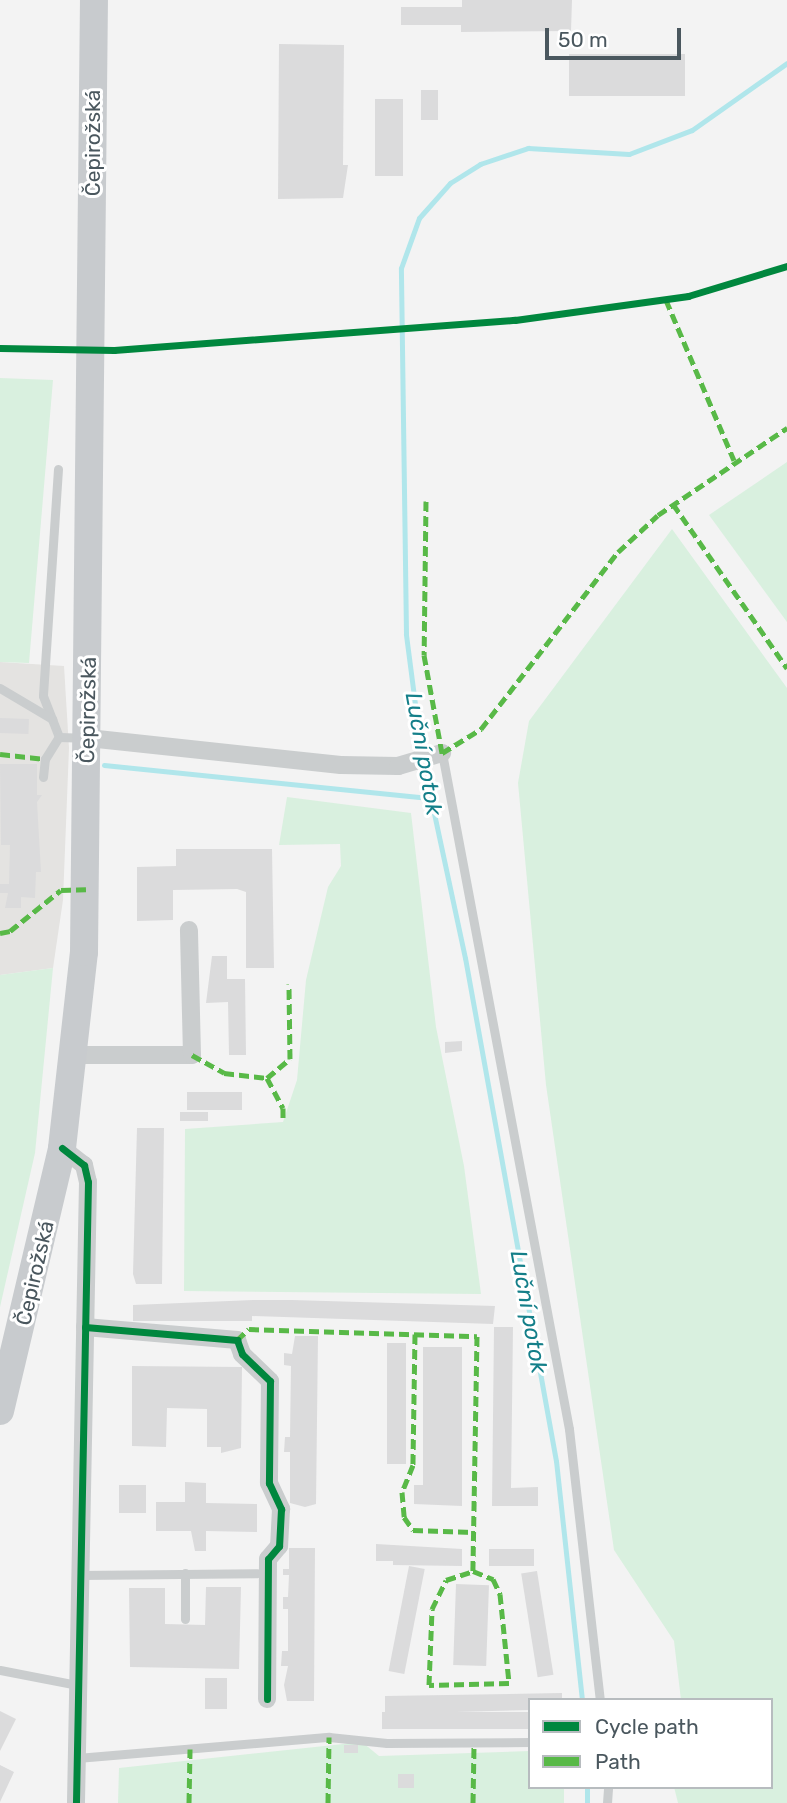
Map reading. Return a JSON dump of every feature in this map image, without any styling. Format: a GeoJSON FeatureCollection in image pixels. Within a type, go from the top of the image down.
{"type":"FeatureCollection","features":[{"type":"Feature","properties":{"kind":"main road","name":"Čepirožská"},"geometry":{"type":"LineString","coordinates":[[0,1411],[62,1148],[75,1055],[84,939],[94,0]]}},
{"type":"Feature","properties":{"kind":"street"},"geometry":{"type":"LineString","coordinates":[[88,738],[341,765],[398,766],[442,753]]}},
{"type":"Feature","properties":{"kind":"street"},"geometry":{"type":"LineString","coordinates":[[75,1055],[192,1055],[189,930]]}},
{"type":"Feature","properties":{"kind":"street"},"geometry":{"type":"LineString","coordinates":[[62,1148],[84,1165],[89,1182],[76,1803]]}},
{"type":"Feature","properties":{"kind":"street"},"geometry":{"type":"LineString","coordinates":[[85,1327],[237,1340],[242,1354],[270,1381],[269,1483],[281,1509],[279,1546],[268,1559],[267,1699]]}},
{"type":"Feature","properties":{"kind":"lane"},"geometry":{"type":"LineString","coordinates":[[58,469],[43,654],[43,696],[59,737]]}},
{"type":"Feature","properties":{"kind":"lane"},"geometry":{"type":"LineString","coordinates":[[0,688],[52,719]]}},
{"type":"Feature","properties":{"kind":"lane"},"geometry":{"type":"LineString","coordinates":[[59,737],[88,738]]}},
{"type":"Feature","properties":{"kind":"lane"},"geometry":{"type":"LineString","coordinates":[[43,776],[44,759],[59,737]]}},
{"type":"Feature","properties":{"kind":"lane"},"geometry":{"type":"LineString","coordinates":[[442,753],[569,1429],[600,1698]]}},
{"type":"Feature","properties":{"kind":"lane"},"geometry":{"type":"LineString","coordinates":[[184,1573],[186,1619]]}},
{"type":"Feature","properties":{"kind":"lane"},"geometry":{"type":"LineString","coordinates":[[80,1575],[257,1573]]}},
{"type":"Feature","properties":{"kind":"lane"},"geometry":{"type":"LineString","coordinates":[[0,1670],[77,1685]]}},
{"type":"Feature","properties":{"kind":"lane"},"geometry":{"type":"LineString","coordinates":[[76,1758],[328,1737],[387,1743],[528,1742]]}},
{"type":"Feature","properties":{"kind":"shaded area"},"geometry":{"type":"Polygon","coordinates":[[[0,662],[64,666],[69,748],[63,900],[53,968],[0,975],[0,662]]]}},
{"type":"Feature","properties":{"kind":"green space"},"geometry":{"type":"Polygon","coordinates":[[[0,378],[53,380],[29,663],[0,662],[0,378]]]}},
{"type":"Feature","properties":{"kind":"green space"},"geometry":{"type":"Polygon","coordinates":[[[787,462],[787,622],[709,515],[787,462]]]}},
{"type":"Feature","properties":{"kind":"green space"},"geometry":{"type":"Polygon","coordinates":[[[672,529],[787,688],[787,1803],[678,1803],[674,1789],[773,1789],[773,1698],[681,1698],[674,1641],[614,1550],[546,1085],[518,783],[529,721],[672,529]]]}},
{"type":"Feature","properties":{"kind":"green space"},"geometry":{"type":"Polygon","coordinates":[[[287,797],[411,813],[436,1027],[464,1166],[481,1294],[184,1291],[185,1129],[283,1122],[297,1080],[306,980],[328,887],[341,866],[340,844],[279,845],[287,797]]]}},
{"type":"Feature","properties":{"kind":"green space"},"geometry":{"type":"Polygon","coordinates":[[[53,968],[35,1153],[0,1307],[0,975],[53,968]]]}},
{"type":"Feature","properties":{"kind":"green space"},"geometry":{"type":"Polygon","coordinates":[[[362,1742],[379,1756],[528,1751],[528,1789],[564,1789],[564,1803],[118,1803],[119,1768],[362,1742]]]}},
{"type":"Feature","properties":{"kind":"building"},"geometry":{"type":"Polygon","coordinates":[[[462,0],[572,0],[571,31],[461,32],[461,25],[401,25],[401,7],[462,7],[462,0]]]}},
{"type":"Feature","properties":{"kind":"building"},"geometry":{"type":"Polygon","coordinates":[[[279,44],[344,45],[343,165],[348,165],[343,198],[278,199],[279,44]]]}},
{"type":"Feature","properties":{"kind":"building"},"geometry":{"type":"Polygon","coordinates":[[[569,54],[685,54],[685,96],[569,96],[569,54]]]}},
{"type":"Feature","properties":{"kind":"building"},"geometry":{"type":"Polygon","coordinates":[[[421,90],[438,90],[438,120],[421,120],[421,90]]]}},
{"type":"Feature","properties":{"kind":"building"},"geometry":{"type":"Polygon","coordinates":[[[375,99],[403,99],[403,176],[375,176],[375,99]]]}},
{"type":"Feature","properties":{"kind":"building"},"geometry":{"type":"Polygon","coordinates":[[[0,718],[29,719],[28,734],[0,733],[0,718]]]}},
{"type":"Feature","properties":{"kind":"building"},"geometry":{"type":"Polygon","coordinates":[[[0,764],[37,764],[37,795],[42,795],[37,802],[41,872],[36,872],[35,898],[21,897],[21,908],[5,908],[8,893],[0,893],[0,884],[9,884],[10,845],[1,845],[0,764]]]}},
{"type":"Feature","properties":{"kind":"building"},"geometry":{"type":"Polygon","coordinates":[[[176,849],[272,849],[274,968],[246,968],[246,892],[237,889],[173,890],[173,920],[137,921],[137,867],[176,866],[176,849]]]}},
{"type":"Feature","properties":{"kind":"building"},"geometry":{"type":"Polygon","coordinates":[[[212,956],[227,956],[227,979],[245,979],[246,1055],[229,1055],[228,1002],[206,1003],[212,956]]]}},
{"type":"Feature","properties":{"kind":"building"},"geometry":{"type":"Polygon","coordinates":[[[462,1041],[462,1051],[445,1053],[445,1042],[462,1041]]]}},
{"type":"Feature","properties":{"kind":"building"},"geometry":{"type":"Polygon","coordinates":[[[187,1092],[242,1092],[242,1110],[187,1110],[187,1092]]]}},
{"type":"Feature","properties":{"kind":"building"},"geometry":{"type":"Polygon","coordinates":[[[180,1112],[208,1112],[208,1121],[180,1121],[180,1112]]]}},
{"type":"Feature","properties":{"kind":"building"},"geometry":{"type":"Polygon","coordinates":[[[137,1128],[164,1128],[162,1284],[136,1284],[133,1274],[137,1128]]]}},
{"type":"Feature","properties":{"kind":"building"},"geometry":{"type":"Polygon","coordinates":[[[253,1300],[495,1306],[493,1324],[252,1316],[252,1321],[133,1321],[133,1305],[253,1300]]]}},
{"type":"Feature","properties":{"kind":"building"},"geometry":{"type":"Polygon","coordinates":[[[494,1327],[513,1327],[511,1488],[538,1487],[538,1506],[492,1506],[494,1327]]]}},
{"type":"Feature","properties":{"kind":"building"},"geometry":{"type":"Polygon","coordinates":[[[295,1336],[318,1336],[316,1504],[305,1507],[290,1503],[290,1452],[284,1452],[285,1437],[290,1437],[291,1366],[284,1365],[284,1353],[292,1354],[295,1336]]]}},
{"type":"Feature","properties":{"kind":"building"},"geometry":{"type":"Polygon","coordinates":[[[387,1343],[406,1343],[406,1464],[387,1464],[387,1343]]]}},
{"type":"Feature","properties":{"kind":"building"},"geometry":{"type":"Polygon","coordinates":[[[423,1347],[462,1347],[462,1506],[414,1504],[414,1485],[423,1485],[423,1347]]]}},
{"type":"Feature","properties":{"kind":"building"},"geometry":{"type":"Polygon","coordinates":[[[132,1366],[242,1367],[241,1448],[221,1453],[221,1447],[207,1447],[207,1409],[167,1408],[166,1447],[132,1446],[132,1366]]]}},
{"type":"Feature","properties":{"kind":"building"},"geometry":{"type":"Polygon","coordinates":[[[185,1482],[206,1483],[206,1503],[257,1504],[257,1532],[206,1531],[206,1551],[195,1551],[191,1531],[156,1531],[156,1502],[185,1502],[185,1482]]]}},
{"type":"Feature","properties":{"kind":"building"},"geometry":{"type":"Polygon","coordinates":[[[119,1485],[146,1485],[146,1513],[119,1513],[119,1485]]]}},
{"type":"Feature","properties":{"kind":"building"},"geometry":{"type":"Polygon","coordinates":[[[376,1544],[462,1549],[462,1566],[393,1565],[393,1561],[376,1561],[376,1544]]]}},
{"type":"Feature","properties":{"kind":"building"},"geometry":{"type":"Polygon","coordinates":[[[289,1548],[315,1548],[314,1701],[287,1701],[284,1685],[288,1666],[281,1666],[282,1651],[288,1651],[288,1609],[283,1609],[283,1597],[288,1597],[289,1575],[283,1575],[283,1569],[289,1569],[289,1548]]]}},
{"type":"Feature","properties":{"kind":"building"},"geometry":{"type":"Polygon","coordinates":[[[489,1549],[534,1549],[534,1566],[489,1566],[489,1549]]]}},
{"type":"Feature","properties":{"kind":"building"},"geometry":{"type":"Polygon","coordinates":[[[409,1566],[425,1569],[404,1674],[389,1671],[409,1566]]]}},
{"type":"Feature","properties":{"kind":"building"},"geometry":{"type":"Polygon","coordinates":[[[537,1571],[553,1675],[538,1677],[521,1574],[537,1571]]]}},
{"type":"Feature","properties":{"kind":"building"},"geometry":{"type":"Polygon","coordinates":[[[456,1584],[489,1585],[486,1666],[453,1665],[456,1584]]]}},
{"type":"Feature","properties":{"kind":"building"},"geometry":{"type":"Polygon","coordinates":[[[206,1587],[241,1587],[239,1669],[130,1667],[129,1588],[165,1588],[165,1624],[205,1625],[206,1587]]]}},
{"type":"Feature","properties":{"kind":"building"},"geometry":{"type":"Polygon","coordinates":[[[205,1678],[227,1678],[227,1709],[205,1709],[205,1678]]]}},
{"type":"Feature","properties":{"kind":"building"},"geometry":{"type":"Polygon","coordinates":[[[562,1693],[562,1698],[528,1698],[528,1710],[385,1714],[385,1696],[562,1693]]]}},
{"type":"Feature","properties":{"kind":"building"},"geometry":{"type":"Polygon","coordinates":[[[0,1711],[16,1719],[0,1751],[0,1711]]]}},
{"type":"Feature","properties":{"kind":"building"},"geometry":{"type":"Polygon","coordinates":[[[382,1712],[528,1712],[528,1729],[382,1729],[382,1712]]]}},
{"type":"Feature","properties":{"kind":"building"},"geometry":{"type":"Polygon","coordinates":[[[344,1745],[358,1745],[358,1753],[344,1753],[344,1745]]]}},
{"type":"Feature","properties":{"kind":"building"},"geometry":{"type":"Polygon","coordinates":[[[0,1765],[14,1772],[0,1802],[0,1765]]]}},
{"type":"Feature","properties":{"kind":"building"},"geometry":{"type":"Polygon","coordinates":[[[398,1774],[414,1774],[414,1788],[398,1788],[398,1774]]]}},
{"type":"Feature","properties":{"kind":"waterway","name":"Luční potok"},"geometry":{"type":"LineString","coordinates":[[582,1698],[556,1461],[465,958],[422,758],[406,634],[401,268],[419,218],[450,183],[480,164],[528,148],[629,154],[692,130],[787,63]]}},
{"type":"Feature","properties":{"kind":"waterway"},"geometry":{"type":"LineString","coordinates":[[104,765],[431,798]]}},
{"type":"Feature","properties":{"kind":"waterway","name":"Luční potok"},"geometry":{"type":"LineString","coordinates":[[587,1789],[587,1803]]}},
{"type":"Feature","properties":{"kind":"marked path"},"geometry":{"type":"LineString","coordinates":[[666,300],[734,460]]}},
{"type":"Feature","properties":{"kind":"marked path"},"geometry":{"type":"LineString","coordinates":[[426,501],[424,655],[442,753],[481,729],[618,552],[658,515],[787,428]]}},
{"type":"Feature","properties":{"kind":"marked path"},"geometry":{"type":"LineString","coordinates":[[673,504],[787,668]]}},
{"type":"Feature","properties":{"kind":"marked path"},"geometry":{"type":"LineString","coordinates":[[0,754],[45,759]]}},
{"type":"Feature","properties":{"kind":"marked path"},"geometry":{"type":"LineString","coordinates":[[0,933],[10,931],[61,890],[86,889]]}},
{"type":"Feature","properties":{"kind":"marked path"},"geometry":{"type":"LineString","coordinates":[[267,1078],[290,1059],[289,984]]}},
{"type":"Feature","properties":{"kind":"marked path"},"geometry":{"type":"LineString","coordinates":[[192,1055],[224,1073],[267,1078],[283,1108],[283,1122]]}},
{"type":"Feature","properties":{"kind":"marked path"},"geometry":{"type":"LineString","coordinates":[[237,1340],[249,1329],[477,1336],[473,1571],[493,1579],[500,1594],[509,1683],[429,1685],[432,1609],[446,1580],[473,1571]]}},
{"type":"Feature","properties":{"kind":"marked path"},"geometry":{"type":"LineString","coordinates":[[415,1334],[413,1465],[402,1492],[404,1517],[413,1530],[473,1532]]}},
{"type":"Feature","properties":{"kind":"marked path"},"geometry":{"type":"LineString","coordinates":[[328,1803],[329,1737]]}},
{"type":"Feature","properties":{"kind":"marked path"},"geometry":{"type":"LineString","coordinates":[[473,1803],[474,1745]]}},
{"type":"Feature","properties":{"kind":"marked path"},"geometry":{"type":"LineString","coordinates":[[189,1803],[190,1749]]}},
{"type":"Feature","properties":{"kind":"cycle path"},"geometry":{"type":"LineString","coordinates":[[0,348],[114,350],[515,320],[688,296],[787,266]]}},
{"type":"Feature","properties":{"kind":"cycle path"},"geometry":{"type":"LineString","coordinates":[[62,1148],[84,1165],[88,1182],[76,1803]]}},
{"type":"Feature","properties":{"kind":"cycle path"},"geometry":{"type":"LineString","coordinates":[[85,1327],[237,1340],[242,1354],[270,1381],[269,1483],[281,1509],[279,1546],[268,1559],[267,1699]]}}]}
